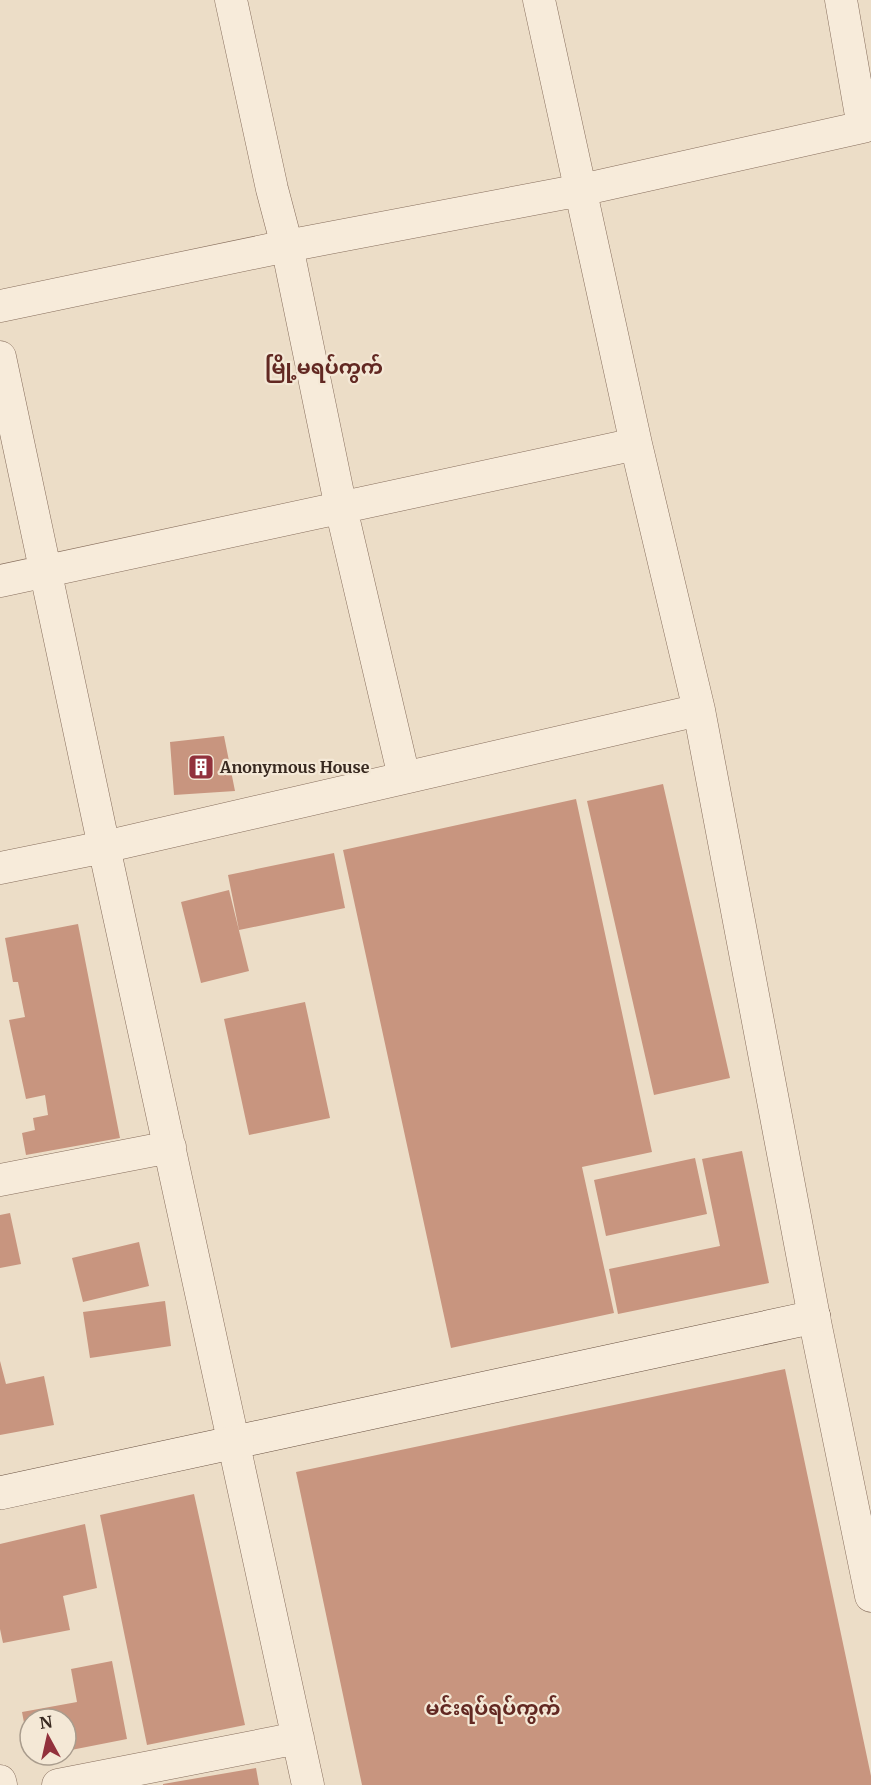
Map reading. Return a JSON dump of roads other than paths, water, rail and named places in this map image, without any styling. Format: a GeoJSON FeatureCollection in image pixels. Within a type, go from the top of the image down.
{"type":"FeatureCollection","features":[{"type":"Feature","properties":{"kind":"street"},"geometry":{"type":"LineString","coordinates":[[231,0],[272,189],[287,246],[341,508],[404,777]]}},
{"type":"Feature","properties":{"kind":"street"},"geometry":{"type":"LineString","coordinates":[[539,0],[636,444],[699,710],[814,1317],[871,1596]]}},
{"type":"Feature","properties":{"kind":"street"},"geometry":{"type":"LineString","coordinates":[[0,306],[287,246],[581,190],[864,127],[841,0]]}},
{"type":"Feature","properties":{"kind":"street"},"geometry":{"type":"LineString","coordinates":[[0,357],[308,1785]]}},
{"type":"Feature","properties":{"kind":"street"},"geometry":{"type":"LineString","coordinates":[[0,581],[636,444]]}},
{"type":"Feature","properties":{"kind":"street"},"geometry":{"type":"LineString","coordinates":[[0,868],[104,847],[699,710]]}},
{"type":"Feature","properties":{"kind":"street"},"geometry":{"type":"LineString","coordinates":[[0,1180],[170,1148]]}},
{"type":"Feature","properties":{"kind":"street"},"geometry":{"type":"LineString","coordinates":[[0,1493],[814,1317]]}},
{"type":"Feature","properties":{"kind":"street"},"geometry":{"type":"LineString","coordinates":[[58,1785],[298,1738]]}},
{"type":"Feature","properties":{"kind":"place","name":"Anonymous House"},"geometry":{"type":"Point","coordinates":[201,767]}},
{"type":"Feature","properties":{"kind":"district","name":"မြို့မရပ်ကွက်"},"geometry":{"type":"Point","coordinates":[324,366]}},
{"type":"Feature","properties":{"kind":"district","name":"မင်းရပ်ရပ်ကွက်"},"geometry":{"type":"Point","coordinates":[493,1707]}}]}
